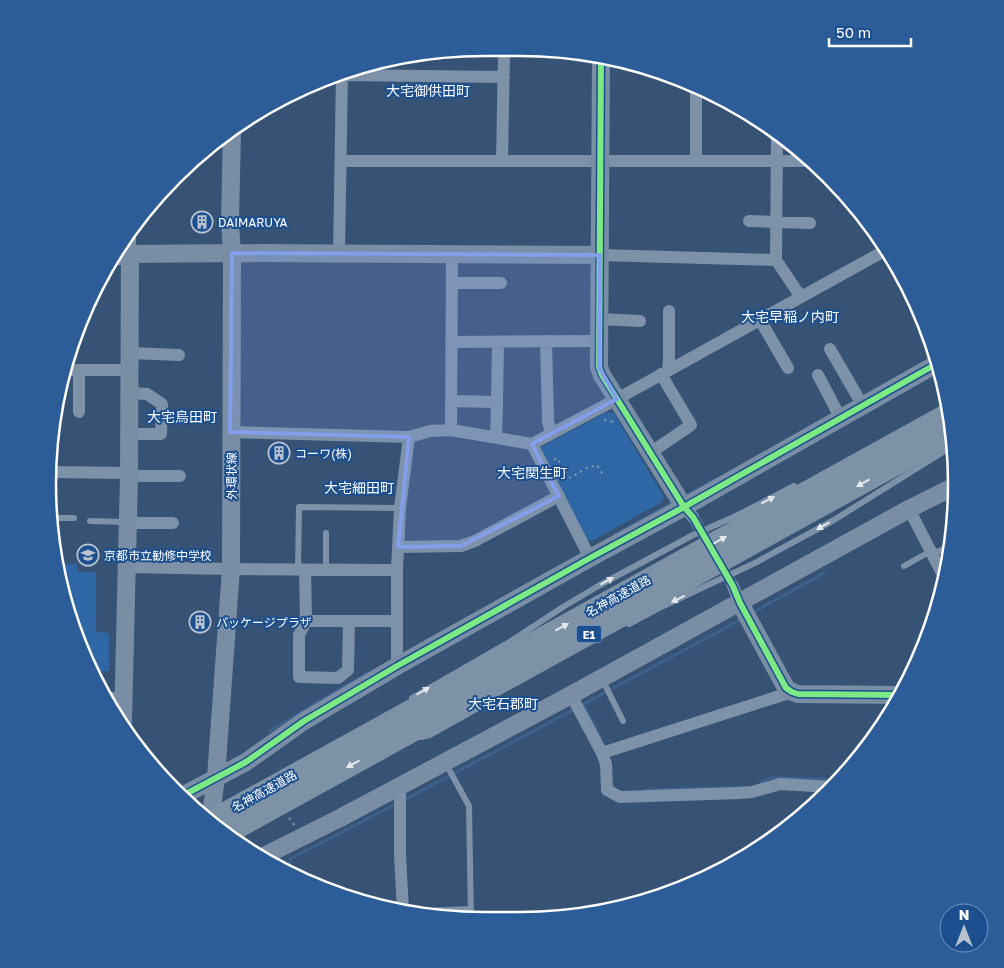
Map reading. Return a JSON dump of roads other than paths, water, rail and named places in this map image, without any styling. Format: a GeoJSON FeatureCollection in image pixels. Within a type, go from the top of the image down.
{"type":"FeatureCollection","features":[{"type":"Feature","properties":{"kind":"highway","name":"名神高速道路"},"geometry":{"type":"LineString","coordinates":[[217,818],[346,742],[942,417]]}},
{"type":"Feature","properties":{"kind":"highway","name":"名神高速道路"},"geometry":{"type":"LineString","coordinates":[[233,830],[945,438]]}},
{"type":"Feature","properties":{"kind":"street"},"geometry":{"type":"LineString","coordinates":[[502,161],[504,56]]}},
{"type":"Feature","properties":{"kind":"street"},"geometry":{"type":"LineString","coordinates":[[601,64],[599,367],[602,375],[650,453],[689,512]]}},
{"type":"Feature","properties":{"kind":"street"},"geometry":{"type":"LineString","coordinates":[[362,74],[504,78]]}},
{"type":"Feature","properties":{"kind":"street"},"geometry":{"type":"LineString","coordinates":[[339,254],[342,81]]}},
{"type":"Feature","properties":{"kind":"street"},"geometry":{"type":"LineString","coordinates":[[696,94],[696,160]]}},
{"type":"Feature","properties":{"kind":"street","name":"外環状線"},"geometry":{"type":"LineString","coordinates":[[211,813],[216,778],[231,569],[232,253],[230,224],[232,139]]}},
{"type":"Feature","properties":{"kind":"street"},"geometry":{"type":"LineString","coordinates":[[777,143],[776,260],[801,297]]}},
{"type":"Feature","properties":{"kind":"street"},"geometry":{"type":"LineString","coordinates":[[341,161],[800,161]]}},
{"type":"Feature","properties":{"kind":"street"},"geometry":{"type":"LineString","coordinates":[[749,221],[810,223]]}},
{"type":"Feature","properties":{"kind":"street"},"geometry":{"type":"LineString","coordinates":[[123,255],[232,253],[600,254],[776,260]]}},
{"type":"Feature","properties":{"kind":"street"},"geometry":{"type":"LineString","coordinates":[[230,432],[408,437],[430,431],[451,430],[532,444],[618,399],[880,253]]}},
{"type":"Feature","properties":{"kind":"street"},"geometry":{"type":"LineString","coordinates":[[451,430],[452,254]]}},
{"type":"Feature","properties":{"kind":"street"},"geometry":{"type":"LineString","coordinates":[[115,698],[128,568],[130,361],[121,258]]}},
{"type":"Feature","properties":{"kind":"street"},"geometry":{"type":"LineString","coordinates":[[452,284],[502,282]]}},
{"type":"Feature","properties":{"kind":"street"},"geometry":{"type":"LineString","coordinates":[[650,453],[691,425],[665,372],[669,359],[669,311]]}},
{"type":"Feature","properties":{"kind":"street"},"geometry":{"type":"LineString","coordinates":[[599,319],[640,321]]}},
{"type":"Feature","properties":{"kind":"street"},"geometry":{"type":"LineString","coordinates":[[760,320],[788,368]]}},
{"type":"Feature","properties":{"kind":"street"},"geometry":{"type":"LineString","coordinates":[[546,341],[548,421],[551,433]]}},
{"type":"Feature","properties":{"kind":"street"},"geometry":{"type":"LineString","coordinates":[[452,342],[599,341]]}},
{"type":"Feature","properties":{"kind":"street"},"geometry":{"type":"LineString","coordinates":[[496,438],[498,342]]}},
{"type":"Feature","properties":{"kind":"street"},"geometry":{"type":"LineString","coordinates":[[830,349],[863,406]]}},
{"type":"Feature","properties":{"kind":"street"},"geometry":{"type":"LineString","coordinates":[[72,370],[179,355]]}},
{"type":"Feature","properties":{"kind":"street"},"geometry":{"type":"LineString","coordinates":[[189,793],[246,762],[304,721],[397,666],[590,558],[689,512],[841,419],[931,367]]}},
{"type":"Feature","properties":{"kind":"street"},"geometry":{"type":"LineString","coordinates":[[79,370],[79,412]]}},
{"type":"Feature","properties":{"kind":"street"},"geometry":{"type":"LineString","coordinates":[[818,375],[841,419]]}},
{"type":"Feature","properties":{"kind":"street"},"geometry":{"type":"LineString","coordinates":[[129,434],[162,434],[162,404],[147,394],[130,393]]}},
{"type":"Feature","properties":{"kind":"street"},"geometry":{"type":"LineString","coordinates":[[451,402],[497,402]]}},
{"type":"Feature","properties":{"kind":"street"},"geometry":{"type":"LineString","coordinates":[[397,666],[398,547],[400,508],[408,437]]}},
{"type":"Feature","properties":{"kind":"street"},"geometry":{"type":"LineString","coordinates":[[532,444],[590,558]]}},
{"type":"Feature","properties":{"kind":"street"},"geometry":{"type":"LineString","coordinates":[[56,472],[180,476]]}},
{"type":"Feature","properties":{"kind":"street"},"geometry":{"type":"LineString","coordinates":[[269,853],[400,786],[448,767],[606,687],[740,603],[948,489]]}},
{"type":"Feature","properties":{"kind":"street"},"geometry":{"type":"LineString","coordinates":[[398,547],[461,546],[475,541],[559,496]]}},
{"type":"Feature","properties":{"kind":"street"},"geometry":{"type":"LineString","coordinates":[[909,509],[940,568]]}},
{"type":"Feature","properties":{"kind":"street"},"geometry":{"type":"LineString","coordinates":[[128,523],[173,523]]}},
{"type":"Feature","properties":{"kind":"street"},"geometry":{"type":"LineString","coordinates":[[128,568],[397,570]]}},
{"type":"Feature","properties":{"kind":"street"},"geometry":{"type":"LineString","coordinates":[[302,569],[306,621],[299,635],[299,678],[338,678],[348,670],[349,621]]}},
{"type":"Feature","properties":{"kind":"street"},"geometry":{"type":"LineString","coordinates":[[733,586],[740,603],[786,688],[798,694],[892,695]]}},
{"type":"Feature","properties":{"kind":"street"},"geometry":{"type":"LineString","coordinates":[[306,621],[397,621]]}},
{"type":"Feature","properties":{"kind":"street"},"geometry":{"type":"LineString","coordinates":[[602,753],[792,692]]}},
{"type":"Feature","properties":{"kind":"street"},"geometry":{"type":"LineString","coordinates":[[575,703],[602,753],[606,764],[607,790],[620,798],[739,794],[780,784],[822,786]]}},
{"type":"Feature","properties":{"kind":"street"},"geometry":{"type":"LineString","coordinates":[[400,786],[402,904]]}},
{"type":"Feature","properties":{"kind":"lane"},"geometry":{"type":"LineString","coordinates":[[620,629],[659,608],[755,564],[834,520],[946,450]]}},
{"type":"Feature","properties":{"kind":"lane"},"geometry":{"type":"LineString","coordinates":[[407,700],[511,641],[564,606],[693,534],[738,515],[801,483]]}},
{"type":"Feature","properties":{"kind":"lane"},"geometry":{"type":"LineString","coordinates":[[302,569],[299,507],[400,508]]}},
{"type":"Feature","properties":{"kind":"lane"},"geometry":{"type":"LineString","coordinates":[[58,518],[74,518]]}},
{"type":"Feature","properties":{"kind":"lane"},"geometry":{"type":"LineString","coordinates":[[90,521],[128,523]]}},
{"type":"Feature","properties":{"kind":"lane"},"geometry":{"type":"LineString","coordinates":[[326,533],[326,570]]}},
{"type":"Feature","properties":{"kind":"lane"},"geometry":{"type":"LineString","coordinates":[[904,566],[943,548]]}},
{"type":"Feature","properties":{"kind":"lane"},"geometry":{"type":"LineString","coordinates":[[606,687],[623,720]]}},
{"type":"Feature","properties":{"kind":"lane"},"geometry":{"type":"LineString","coordinates":[[388,745],[430,735],[498,696]]}},
{"type":"Feature","properties":{"kind":"lane"},"geometry":{"type":"LineString","coordinates":[[448,767],[469,806],[471,910],[453,911]]}},
{"type":"Feature","properties":{"kind":"waterway"},"geometry":{"type":"LineString","coordinates":[[683,497],[715,480]]}},
{"type":"Feature","properties":{"kind":"waterway"},"geometry":{"type":"LineString","coordinates":[[613,536],[673,502]]}},
{"type":"Feature","properties":{"kind":"waterway"},"geometry":{"type":"LineString","coordinates":[[752,613],[824,573]]}},
{"type":"Feature","properties":{"kind":"waterway"},"geometry":{"type":"LineString","coordinates":[[580,706],[742,619]]}},
{"type":"Feature","properties":{"kind":"waterway"},"geometry":{"type":"LineString","coordinates":[[270,731],[368,673]]}},
{"type":"Feature","properties":{"kind":"waterway"},"geometry":{"type":"LineString","coordinates":[[584,705],[601,738]]}},
{"type":"Feature","properties":{"kind":"waterway"},"geometry":{"type":"LineString","coordinates":[[404,800],[575,709]]}},
{"type":"Feature","properties":{"kind":"waterway"},"geometry":{"type":"LineString","coordinates":[[761,783],[770,778],[828,780]]}},
{"type":"Feature","properties":{"kind":"waterway"},"geometry":{"type":"LineString","coordinates":[[646,790],[743,787]]}},
{"type":"Feature","properties":{"kind":"waterway"},"geometry":{"type":"LineString","coordinates":[[290,865],[290,859],[396,804]]}},
{"type":"Feature","properties":{"kind":"tunnel"},"geometry":{"type":"LineString","coordinates":[[693,517],[733,586]]}},
{"type":"Feature","properties":{"kind":"place","name":"DAIMARUYA"},"geometry":{"type":"Point","coordinates":[202,222]}},
{"type":"Feature","properties":{"kind":"place","name":"コーワ(株)"},"geometry":{"type":"Point","coordinates":[279,453]}},
{"type":"Feature","properties":{"kind":"place","name":"京都市立勧修中学校"},"geometry":{"type":"Point","coordinates":[88,555]}},
{"type":"Feature","properties":{"kind":"place","name":"パッケージプラザ"},"geometry":{"type":"Point","coordinates":[200,622]}},
{"type":"Feature","properties":{"kind":"district","name":"大宅御供田町"},"geometry":{"type":"Point","coordinates":[428,90]}},
{"type":"Feature","properties":{"kind":"district","name":"大宅早稲ノ内町"},"geometry":{"type":"Point","coordinates":[790,316]}},
{"type":"Feature","properties":{"kind":"district","name":"大宅烏田町"},"geometry":{"type":"Point","coordinates":[182,416]}},
{"type":"Feature","properties":{"kind":"district","name":"大宅関生町"},"geometry":{"type":"Point","coordinates":[532,472]}},
{"type":"Feature","properties":{"kind":"district","name":"大宅細田町"},"geometry":{"type":"Point","coordinates":[359,487]}},
{"type":"Feature","properties":{"kind":"district","name":"大宅石郡町"},"geometry":{"type":"Point","coordinates":[503,703]}}]}
